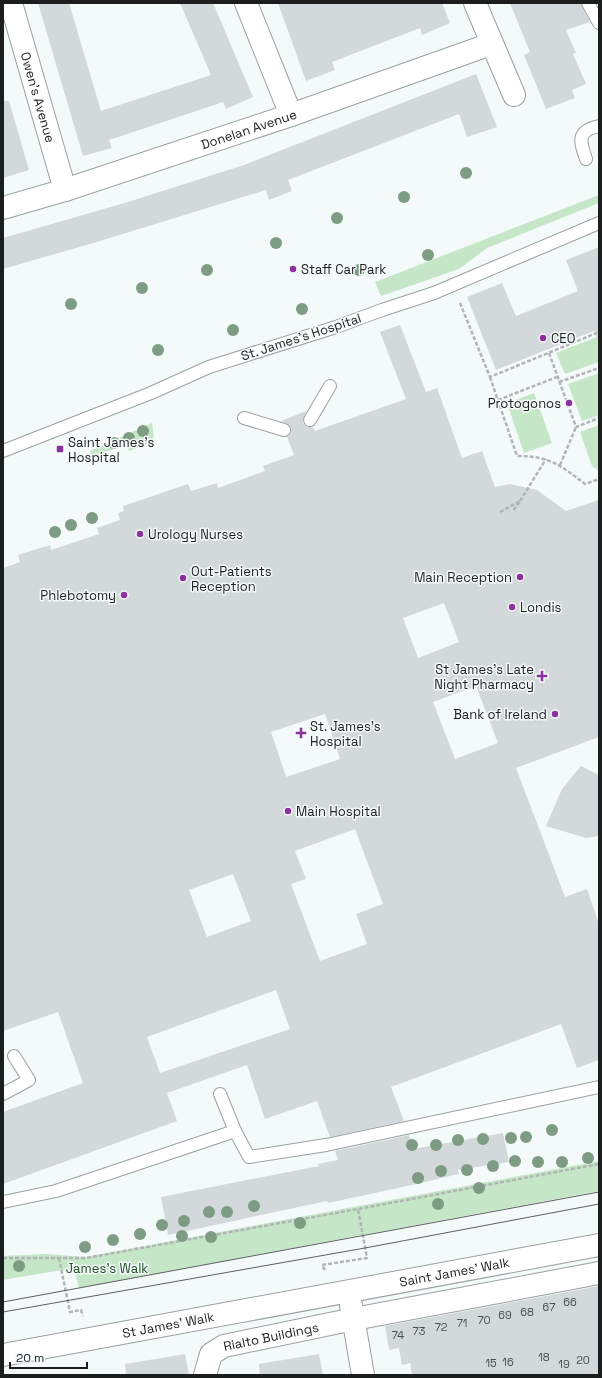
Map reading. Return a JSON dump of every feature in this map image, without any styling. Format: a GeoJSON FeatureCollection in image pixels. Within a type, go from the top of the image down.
{"type":"FeatureCollection","features":[{"type":"Feature","properties":{"kind":"street","name":"Owen's Avenue"},"geometry":{"type":"LineString","coordinates":[[10,3],[66,190]]}},
{"type":"Feature","properties":{"kind":"street"},"geometry":{"type":"LineString","coordinates":[[246,3],[291,115]]}},
{"type":"Feature","properties":{"kind":"street"},"geometry":{"type":"LineString","coordinates":[[475,3],[491,44],[514,95]]}},
{"type":"Feature","properties":{"kind":"street","name":"Donelan Avenue"},"geometry":{"type":"LineString","coordinates":[[3,208],[66,190],[291,115],[491,44]]}},
{"type":"Feature","properties":{"kind":"street","name":"Saint James' Walk"},"geometry":{"type":"LineString","coordinates":[[310,1298],[599,1245]]}},
{"type":"Feature","properties":{"kind":"street","name":"Rialto Buildings"},"geometry":{"type":"LineString","coordinates":[[205,1375],[211,1354],[224,1346],[354,1319],[599,1273]]}},
{"type":"Feature","properties":{"kind":"street"},"geometry":{"type":"LineString","coordinates":[[342,1293],[354,1319],[363,1375]]}},
{"type":"Feature","properties":{"kind":"street","name":"St James' Walk"},"geometry":{"type":"LineString","coordinates":[[3,1355],[310,1298]]}},
{"type":"Feature","properties":{"kind":"lane"},"geometry":{"type":"LineString","coordinates":[[588,3],[599,23]]}},
{"type":"Feature","properties":{"kind":"lane"},"geometry":{"type":"LineString","coordinates":[[586,160],[580,143],[582,134],[589,128],[599,126]]}},
{"type":"Feature","properties":{"kind":"lane","name":"St. James's Hospital"},"geometry":{"type":"LineString","coordinates":[[3,451],[151,392],[209,367],[336,327],[434,293],[599,223]]}},
{"type":"Feature","properties":{"kind":"lane"},"geometry":{"type":"LineString","coordinates":[[310,420],[330,386]]}},
{"type":"Feature","properties":{"kind":"lane"},"geometry":{"type":"LineString","coordinates":[[244,418],[284,430]]}},
{"type":"Feature","properties":{"kind":"lane"},"geometry":{"type":"LineString","coordinates":[[3,1094],[29,1080],[14,1056]]}},
{"type":"Feature","properties":{"kind":"lane"},"geometry":{"type":"LineString","coordinates":[[220,1094],[235,1131],[249,1157],[326,1145],[599,1087]]}},
{"type":"Feature","properties":{"kind":"lane"},"geometry":{"type":"LineString","coordinates":[[3,1202],[56,1191],[235,1131]]}},
{"type":"Feature","properties":{"kind":"path"},"geometry":{"type":"LineString","coordinates":[[460,302],[490,377],[517,456],[531,456],[546,459],[560,465],[585,484],[599,479]]}},
{"type":"Feature","properties":{"kind":"path"},"geometry":{"type":"LineString","coordinates":[[490,377],[599,332]]}},
{"type":"Feature","properties":{"kind":"path"},"geometry":{"type":"LineString","coordinates":[[549,352],[576,427],[560,465]]}},
{"type":"Feature","properties":{"kind":"path"},"geometry":{"type":"LineString","coordinates":[[559,382],[599,368]]}},
{"type":"Feature","properties":{"kind":"path"},"geometry":{"type":"LineString","coordinates":[[498,400],[557,377]]}},
{"type":"Feature","properties":{"kind":"path"},"geometry":{"type":"LineString","coordinates":[[576,427],[599,418]]}},
{"type":"Feature","properties":{"kind":"path"},"geometry":{"type":"LineString","coordinates":[[513,511],[546,459]]}},
{"type":"Feature","properties":{"kind":"path"},"geometry":{"type":"LineString","coordinates":[[500,512],[520,501]]}},
{"type":"Feature","properties":{"kind":"path"},"geometry":{"type":"LineString","coordinates":[[3,1258],[86,1258],[358,1210],[599,1164]]}},
{"type":"Feature","properties":{"kind":"path"},"geometry":{"type":"LineString","coordinates":[[342,1293],[322,1265],[367,1258],[358,1210]]}},
{"type":"Feature","properties":{"kind":"path"},"geometry":{"type":"LineString","coordinates":[[58,1258],[70,1312],[81,1310],[88,1340]]}},
{"type":"Feature","properties":{"kind":"green space"},"geometry":{"type":"Polygon","coordinates":[[[599,195],[599,203],[487,248],[459,269],[381,296],[375,282],[599,195]]]}},
{"type":"Feature","properties":{"kind":"green space"},"geometry":{"type":"Polygon","coordinates":[[[599,336],[599,362],[565,374],[556,353],[599,336]]]}},
{"type":"Feature","properties":{"kind":"green space"},"geometry":{"type":"Polygon","coordinates":[[[599,373],[599,415],[582,421],[568,384],[599,373]]]}},
{"type":"Feature","properties":{"kind":"green space"},"geometry":{"type":"Polygon","coordinates":[[[534,393],[552,443],[524,453],[507,403],[534,393]]]}},
{"type":"Feature","properties":{"kind":"green space"},"geometry":{"type":"Polygon","coordinates":[[[152,423],[154,436],[150,443],[129,451],[126,445],[91,457],[90,451],[152,423]]]}},
{"type":"Feature","properties":{"kind":"green space"},"geometry":{"type":"Polygon","coordinates":[[[599,425],[599,471],[592,466],[580,432],[599,425]]]}},
{"type":"Feature","properties":{"kind":"green space","name":"James's Walk"},"geometry":{"type":"Polygon","coordinates":[[[599,1161],[599,1191],[79,1288],[74,1268],[3,1280],[3,1256],[45,1254],[86,1257],[599,1161]]]}},
{"type":"Feature","properties":{"kind":"building"},"geometry":{"type":"Polygon","coordinates":[[[38,3],[69,3],[101,111],[211,75],[180,3],[213,3],[253,97],[226,109],[223,102],[109,140],[112,148],[83,156],[38,3]]]}},
{"type":"Feature","properties":{"kind":"building"},"geometry":{"type":"Polygon","coordinates":[[[278,3],[442,3],[450,23],[422,35],[420,28],[332,62],[335,70],[306,81],[278,3]]]}},
{"type":"Feature","properties":{"kind":"building"},"geometry":{"type":"Polygon","coordinates":[[[510,3],[581,3],[590,22],[566,30],[576,53],[573,54],[586,84],[572,90],[575,98],[546,109],[524,55],[530,52],[510,3]]]}},
{"type":"Feature","properties":{"kind":"building"},"geometry":{"type":"Polygon","coordinates":[[[476,74],[497,127],[467,137],[459,114],[288,180],[292,191],[269,200],[266,190],[3,269],[3,238],[128,202],[244,165],[476,74]]]}},
{"type":"Feature","properties":{"kind":"building"},"geometry":{"type":"Polygon","coordinates":[[[3,101],[9,101],[29,170],[3,178],[3,101]]]}},
{"type":"Feature","properties":{"kind":"building"},"geometry":{"type":"Polygon","coordinates":[[[599,247],[599,339],[598,340],[594,331],[496,370],[467,297],[502,283],[516,316],[578,291],[566,260],[599,247]]]}},
{"type":"Feature","properties":{"kind":"building","name":"Main Hospital"},"geometry":{"type":"Polygon","coordinates":[[[400,325],[426,392],[437,388],[462,458],[482,451],[495,487],[510,484],[537,490],[566,511],[599,500],[599,737],[516,768],[565,897],[587,889],[599,924],[599,1060],[577,1068],[561,1024],[391,1087],[404,1121],[330,1137],[317,1101],[265,1119],[247,1065],[167,1093],[177,1121],[3,1184],[3,1112],[83,1083],[58,1012],[3,1031],[3,568],[20,562],[18,555],[50,545],[51,550],[99,534],[97,528],[120,520],[118,513],[124,511],[123,506],[188,484],[191,491],[217,483],[218,488],[265,471],[263,466],[294,455],[287,437],[291,433],[291,428],[289,425],[281,421],[306,411],[303,423],[307,427],[313,427],[315,431],[406,399],[380,332],[400,325]],[[444,603],[403,618],[418,658],[459,642],[444,603]],[[476,686],[433,702],[455,759],[498,743],[476,686]],[[325,714],[271,732],[286,777],[340,759],[325,714]],[[355,829],[295,851],[306,879],[291,884],[320,961],[367,944],[356,914],[383,904],[355,829]],[[233,874],[189,890],[207,937],[251,921],[233,874]],[[276,990],[147,1037],[160,1073],[290,1029],[276,990]]]}},
{"type":"Feature","properties":{"kind":"building"},"geometry":{"type":"Polygon","coordinates":[[[581,766],[599,775],[599,836],[586,838],[546,826],[562,789],[581,766]]]}},
{"type":"Feature","properties":{"kind":"building"},"geometry":{"type":"Polygon","coordinates":[[[503,1133],[509,1162],[458,1170],[459,1174],[412,1185],[328,1203],[327,1201],[168,1235],[161,1197],[319,1166],[318,1164],[338,1160],[335,1151],[409,1135],[413,1149],[503,1133]]]}},
{"type":"Feature","properties":{"kind":"building"},"geometry":{"type":"Polygon","coordinates":[[[599,1286],[599,1375],[412,1375],[410,1363],[402,1365],[399,1348],[389,1350],[385,1326],[599,1286]]]}},
{"type":"Feature","properties":{"kind":"building"},"geometry":{"type":"Polygon","coordinates":[[[185,1354],[189,1375],[126,1375],[125,1364],[185,1354]]]}},
{"type":"Feature","properties":{"kind":"building"},"geometry":{"type":"Polygon","coordinates":[[[319,1354],[323,1375],[260,1375],[259,1364],[319,1354]]]}},
{"type":"Feature","properties":{"kind":"tram line"},"geometry":{"type":"LineString","coordinates":[[3,1302],[599,1192]]}},
{"type":"Feature","properties":{"kind":"tram line"},"geometry":{"type":"LineString","coordinates":[[3,1312],[365,1248],[599,1204]]}},
{"type":"Feature","properties":{"kind":"place","name":"Staff Car Park"},"geometry":{"type":"Point","coordinates":[293,269]}},
{"type":"Feature","properties":{"kind":"place","name":"CEO"},"geometry":{"type":"Point","coordinates":[543,338]}},
{"type":"Feature","properties":{"kind":"place","name":"Protogonos"},"geometry":{"type":"Point","coordinates":[569,403]}},
{"type":"Feature","properties":{"kind":"place","name":"Saint James's Hospital"},"geometry":{"type":"Point","coordinates":[60,449]}},
{"type":"Feature","properties":{"kind":"place","name":"Urology Nurses"},"geometry":{"type":"Point","coordinates":[140,534]}},
{"type":"Feature","properties":{"kind":"place","name":"Main Reception"},"geometry":{"type":"Point","coordinates":[520,577]}},
{"type":"Feature","properties":{"kind":"place","name":"Out-Patients Reception"},"geometry":{"type":"Point","coordinates":[183,578]}},
{"type":"Feature","properties":{"kind":"place","name":"Phlebotomy"},"geometry":{"type":"Point","coordinates":[124,595]}},
{"type":"Feature","properties":{"kind":"place","name":"Londis"},"geometry":{"type":"Point","coordinates":[512,607]}},
{"type":"Feature","properties":{"kind":"place","name":"St James's Late Night Pharmacy"},"geometry":{"type":"Point","coordinates":[542,676]}},
{"type":"Feature","properties":{"kind":"place","name":"Bank of Ireland"},"geometry":{"type":"Point","coordinates":[555,714]}},
{"type":"Feature","properties":{"kind":"place","name":"St. James's Hospital"},"geometry":{"type":"Point","coordinates":[301,733]}},
{"type":"Feature","properties":{"kind":"place","name":"Main Hospital"},"geometry":{"type":"Point","coordinates":[288,811]}}]}
